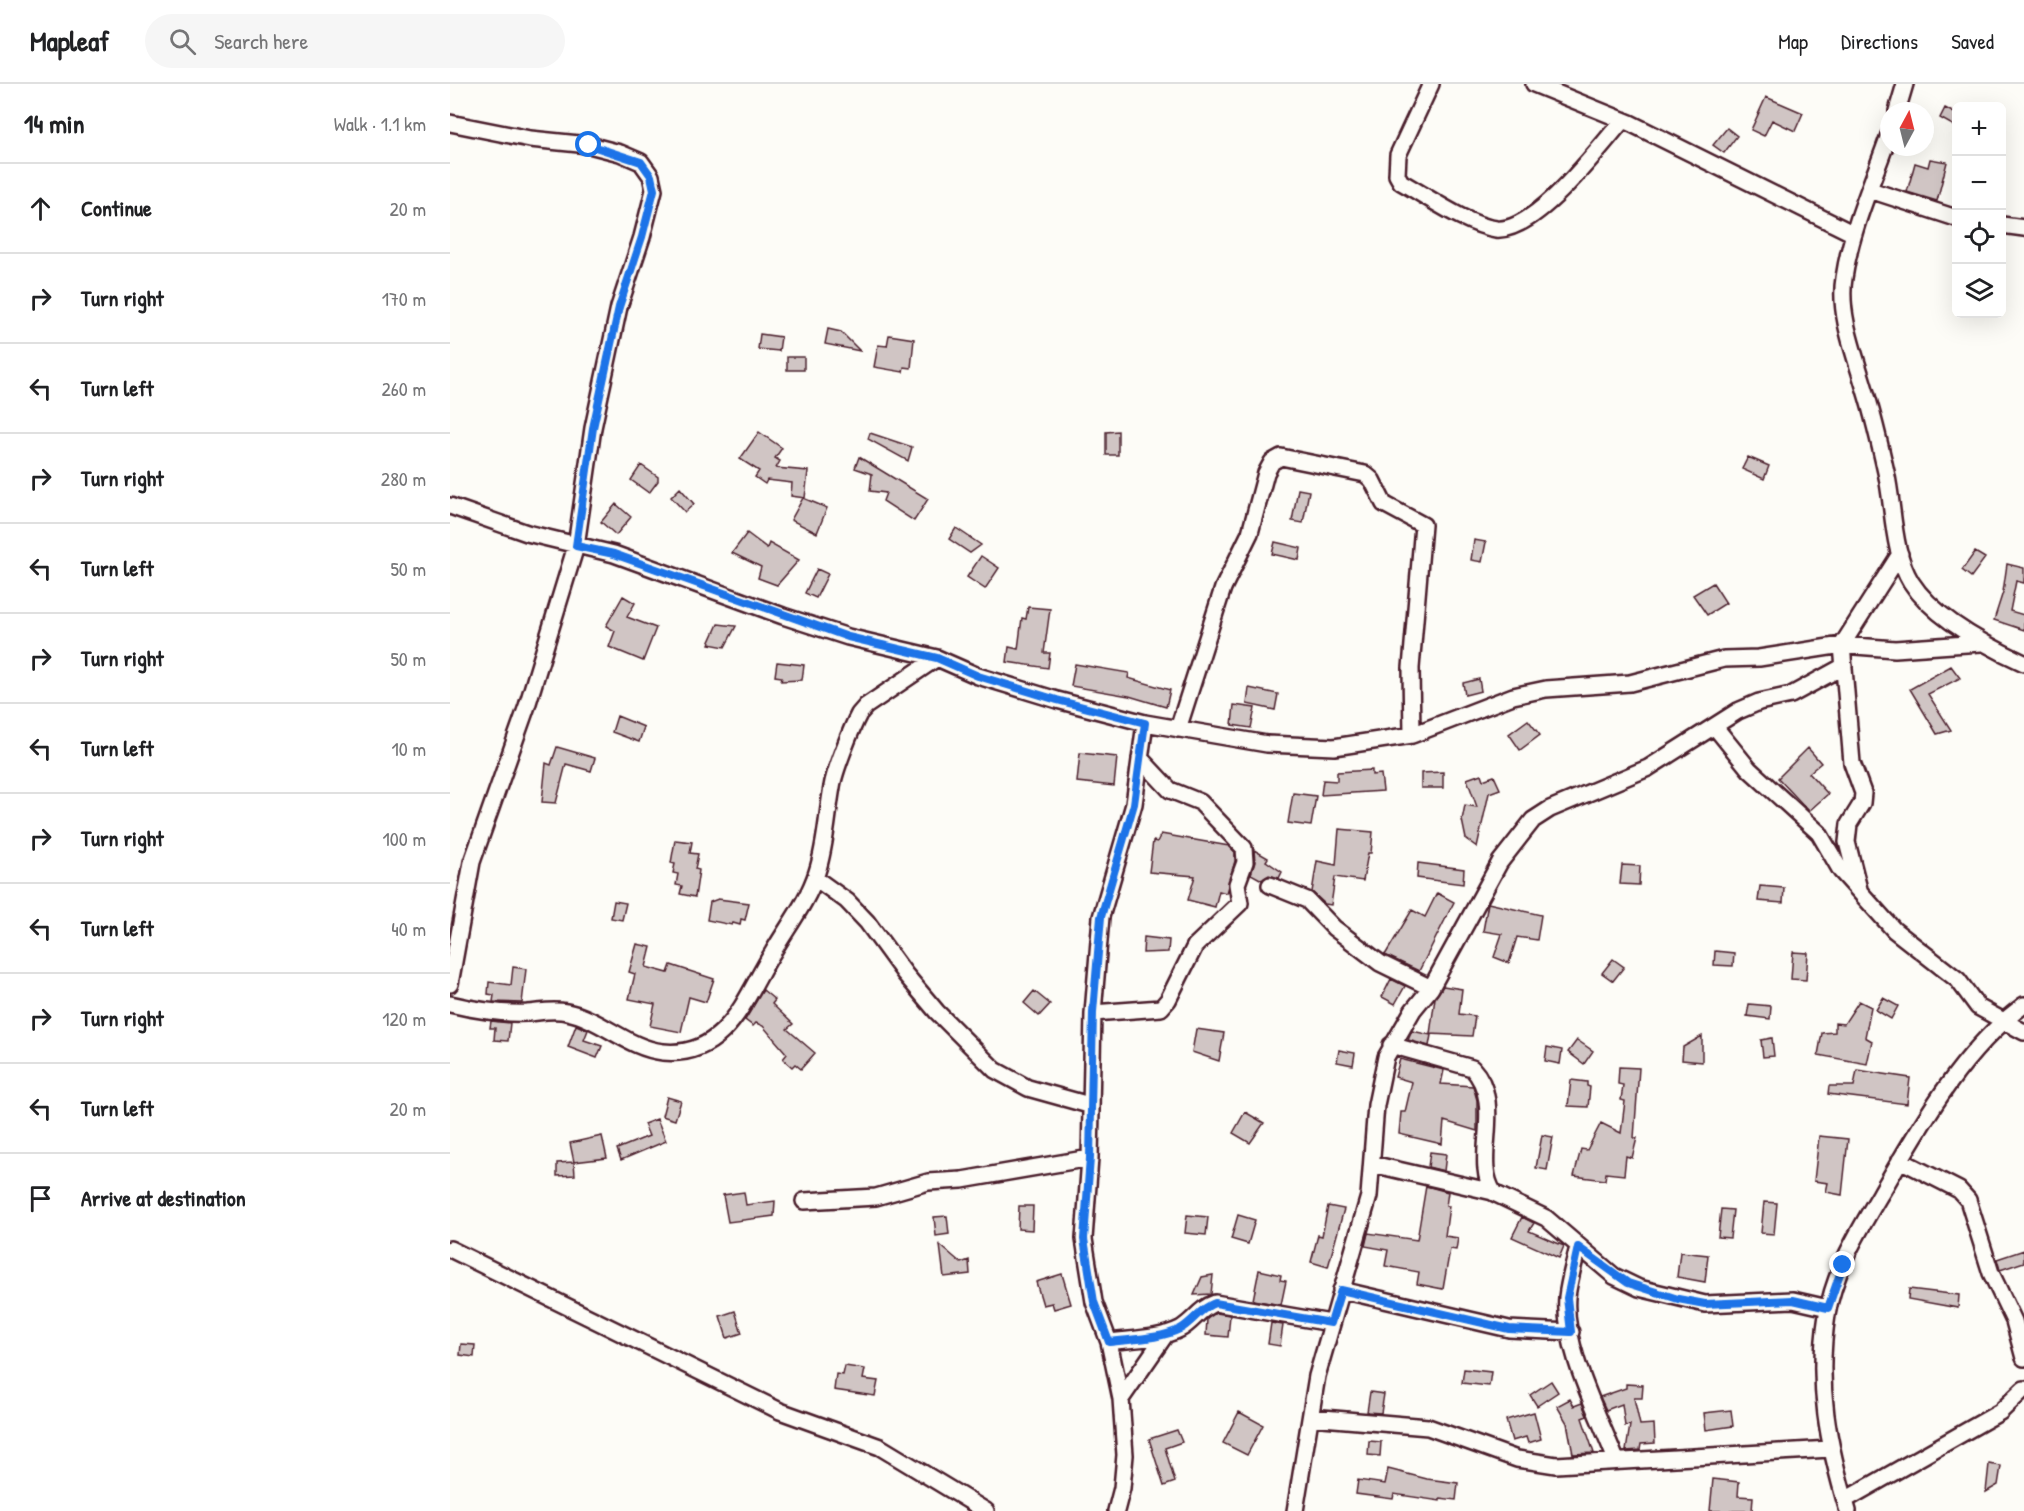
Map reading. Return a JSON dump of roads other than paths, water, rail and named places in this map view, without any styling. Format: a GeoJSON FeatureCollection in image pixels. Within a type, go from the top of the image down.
{"type":"FeatureCollection","features":[{"type":"Feature","properties":{"kind":"street"},"geometry":{"type":"LineString","coordinates":[[1431,84],[1398,155],[1397,175],[1401,182],[1458,214],[1493,228],[1514,227],[1530,217],[1575,175],[1623,120]]}},
{"type":"Feature","properties":{"kind":"street"},"geometry":{"type":"LineString","coordinates":[[1534,84],[1623,120],[1854,234]]}},
{"type":"Feature","properties":{"kind":"street"},"geometry":{"type":"LineString","coordinates":[[1900,102],[1905,84]]}},
{"type":"Feature","properties":{"kind":"street"},"geometry":{"type":"LineString","coordinates":[[450,123],[530,139],[589,145],[641,162],[651,176],[653,195],[619,307],[593,428],[576,546],[527,706],[472,862],[450,984]]}},
{"type":"Feature","properties":{"kind":"street"},"geometry":{"type":"LineString","coordinates":[[1882,156],[1854,234],[1844,278],[1848,331],[1876,426],[1890,486],[1900,554],[1911,582],[1920,593],[1981,643],[2024,663]]}},
{"type":"Feature","properties":{"kind":"street"},"geometry":{"type":"LineString","coordinates":[[1870,190],[1952,217]]}},
{"type":"Feature","properties":{"kind":"street"},"geometry":{"type":"LineString","coordinates":[[2006,226],[2024,228]]}},
{"type":"Feature","properties":{"kind":"street"},"geometry":{"type":"LineString","coordinates":[[1178,729],[1223,588],[1250,533],[1266,473],[1272,462],[1281,457],[1365,474],[1372,480],[1384,504],[1423,525],[1411,668],[1412,735]]}},
{"type":"Feature","properties":{"kind":"street"},"geometry":{"type":"LineString","coordinates":[[450,506],[527,533],[614,554],[848,637],[937,658],[978,676],[1046,697],[1145,723],[1267,744],[1334,747],[1412,735],[1478,708],[1546,689],[1630,683],[1724,659],[1759,658],[1842,645],[1895,649],[1981,643]]}},
{"type":"Feature","properties":{"kind":"street"},"geometry":{"type":"LineString","coordinates":[[1861,895],[1846,842],[1849,824],[1864,798],[1852,763],[1842,645],[1900,554]]}},
{"type":"Feature","properties":{"kind":"street"},"geometry":{"type":"LineString","coordinates":[[450,1004],[511,1013],[558,1010],[578,1014],[642,1047],[664,1052],[685,1050],[710,1041],[729,1026],[744,1005],[815,878],[824,843],[833,781],[859,714],[866,706],[937,658]]}},
{"type":"Feature","properties":{"kind":"street"},"geometry":{"type":"LineString","coordinates":[[1295,1511],[1297,1486],[1331,1323],[1365,1214],[1379,1082],[1391,1045],[1431,988],[1500,862],[1533,820],[1550,808],[1648,768],[1715,728],[1738,711],[1759,702],[1791,695],[1844,666]]}},
{"type":"Feature","properties":{"kind":"street"},"geometry":{"type":"LineString","coordinates":[[1116,1511],[1122,1488],[1125,1455],[1121,1399],[1109,1342],[1094,1302],[1084,1239],[1090,1158],[1089,1105],[1093,1012],[1101,917],[1134,804],[1145,723]]}},
{"type":"Feature","properties":{"kind":"street"},"geometry":{"type":"LineString","coordinates":[[1715,728],[1749,768],[1819,833],[1841,870],[1861,895],[1903,939],[1958,980],[1978,1007],[2024,1032]]}},
{"type":"Feature","properties":{"kind":"street"},"geometry":{"type":"LineString","coordinates":[[1093,1012],[1152,1011],[1161,1008],[1168,1000],[1195,946],[1240,903],[1237,884],[1245,862],[1244,848],[1200,802],[1170,790],[1140,758]]}},
{"type":"Feature","properties":{"kind":"street"},"geometry":{"type":"LineString","coordinates":[[815,878],[847,901],[867,922],[918,989],[995,1070],[1028,1088],[1089,1105]]}},
{"type":"Feature","properties":{"kind":"street"},"geometry":{"type":"LineString","coordinates":[[1270,885],[1307,900],[1334,928],[1380,963],[1431,988]]}},
{"type":"Feature","properties":{"kind":"street"},"geometry":{"type":"LineString","coordinates":[[2024,1005],[2002,1021],[1958,1073],[1900,1160],[1858,1231],[1828,1308],[1822,1400],[1830,1449],[1847,1505],[2000,1412],[2024,1389]]}},
{"type":"Feature","properties":{"kind":"street"},"geometry":{"type":"LineString","coordinates":[[1391,1045],[1466,1064],[1477,1073],[1490,1115],[1486,1171],[1489,1186],[1493,1192]]}},
{"type":"Feature","properties":{"kind":"street"},"geometry":{"type":"LineString","coordinates":[[804,1200],[876,1197],[928,1182],[962,1180],[1090,1158]]}},
{"type":"Feature","properties":{"kind":"street"},"geometry":{"type":"LineString","coordinates":[[1900,1160],[1959,1190],[1968,1200],[1991,1273],[2014,1321],[2024,1358]]}},
{"type":"Feature","properties":{"kind":"street"},"geometry":{"type":"LineString","coordinates":[[1372,1164],[1493,1192],[1546,1218],[1578,1247],[1628,1283],[1678,1299],[1705,1304],[1793,1300],[1828,1308]]}},
{"type":"Feature","properties":{"kind":"street"},"geometry":{"type":"LineString","coordinates":[[1578,1247],[1567,1298],[1571,1332],[1579,1366],[1616,1460]]}},
{"type":"Feature","properties":{"kind":"street"},"geometry":{"type":"LineString","coordinates":[[450,1250],[780,1411],[880,1447],[986,1511]]}},
{"type":"Feature","properties":{"kind":"street"},"geometry":{"type":"LineString","coordinates":[[1341,1290],[1509,1329],[1571,1332]]}},
{"type":"Feature","properties":{"kind":"street"},"geometry":{"type":"LineString","coordinates":[[1109,1342],[1166,1334],[1186,1325],[1203,1308],[1215,1303],[1331,1323]]}},
{"type":"Feature","properties":{"kind":"street"},"geometry":{"type":"LineString","coordinates":[[1121,1399],[1166,1334]]}},
{"type":"Feature","properties":{"kind":"street"},"geometry":{"type":"LineString","coordinates":[[1311,1417],[1428,1427],[1506,1455],[1556,1465],[1830,1449]]}}]}
